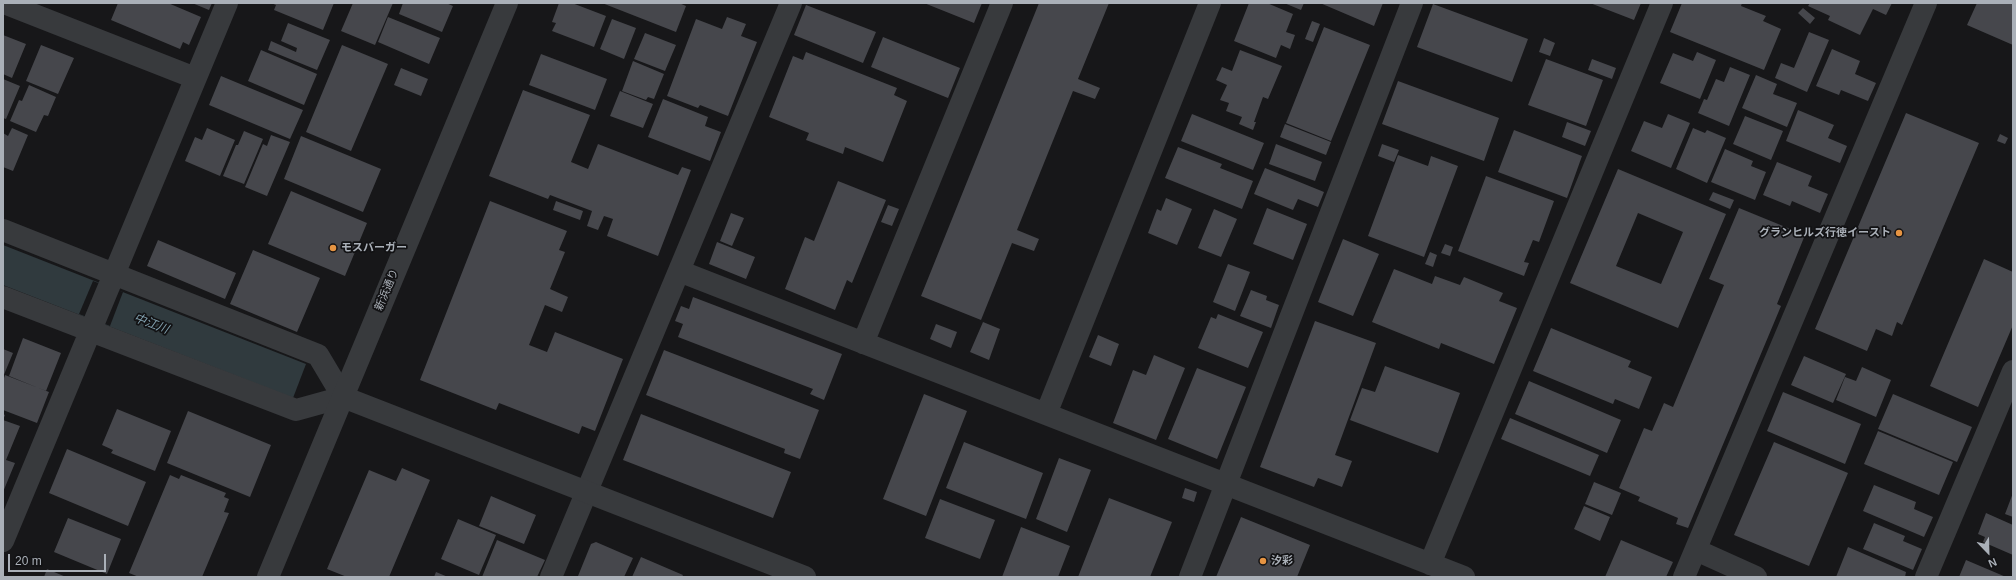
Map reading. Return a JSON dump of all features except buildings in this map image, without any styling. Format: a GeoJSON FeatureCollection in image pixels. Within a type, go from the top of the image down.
{"type":"FeatureCollection","features":[{"type":"Feature","properties":{"kind":"street"},"geometry":{"type":"LineString","coordinates":[[4,3],[195,78]]}},
{"type":"Feature","properties":{"kind":"street"},"geometry":{"type":"LineString","coordinates":[[5,532],[93,326],[227,3]]}},
{"type":"Feature","properties":{"kind":"street","name":"新浜通り"},"geometry":{"type":"LineString","coordinates":[[268,577],[507,3]]}},
{"type":"Feature","properties":{"kind":"street"},"geometry":{"type":"LineString","coordinates":[[551,577],[791,3]]}},
{"type":"Feature","properties":{"kind":"street"},"geometry":{"type":"LineString","coordinates":[[863,344],[1002,3]]}},
{"type":"Feature","properties":{"kind":"street"},"geometry":{"type":"LineString","coordinates":[[1046,414],[1210,3]]}},
{"type":"Feature","properties":{"kind":"street"},"geometry":{"type":"LineString","coordinates":[[1190,577],[1412,3]]}},
{"type":"Feature","properties":{"kind":"street"},"geometry":{"type":"LineString","coordinates":[[1430,564],[1662,3]]}},
{"type":"Feature","properties":{"kind":"street"},"geometry":{"type":"LineString","coordinates":[[1684,577],[1926,3]]}},
{"type":"Feature","properties":{"kind":"street"},"geometry":{"type":"LineString","coordinates":[[3,230],[112,280],[318,355],[343,397]]}},
{"type":"Feature","properties":{"kind":"street"},"geometry":{"type":"LineString","coordinates":[[679,271],[1464,577]]}},
{"type":"Feature","properties":{"kind":"street"},"geometry":{"type":"LineString","coordinates":[[3,297],[93,326],[296,410],[343,397],[805,577]]}},
{"type":"Feature","properties":{"kind":"street"},"geometry":{"type":"LineString","coordinates":[[1926,577],[2013,371]]}},
{"type":"Feature","properties":{"kind":"street"},"geometry":{"type":"LineString","coordinates":[[1696,550],[1756,577]]}},
{"type":"Feature","properties":{"kind":"water","name":"中江川"},"geometry":{"type":"Polygon","coordinates":[[[3,245],[306,364],[293,398],[3,285],[3,245]]]}},
{"type":"Feature","properties":{"kind":"pier"},"geometry":{"type":"Polygon","coordinates":[[[93,281],[123,292],[110,326],[79,314],[93,281]]]}},
{"type":"Feature","properties":{"kind":"place","name":"グランヒルズ行徳イースト"},"geometry":{"type":"Point","coordinates":[1899,233]}},
{"type":"Feature","properties":{"kind":"place","name":"モスバーガー"},"geometry":{"type":"Point","coordinates":[333,248]}},
{"type":"Feature","properties":{"kind":"place","name":"汐彩"},"geometry":{"type":"Point","coordinates":[1263,561]}}]}
